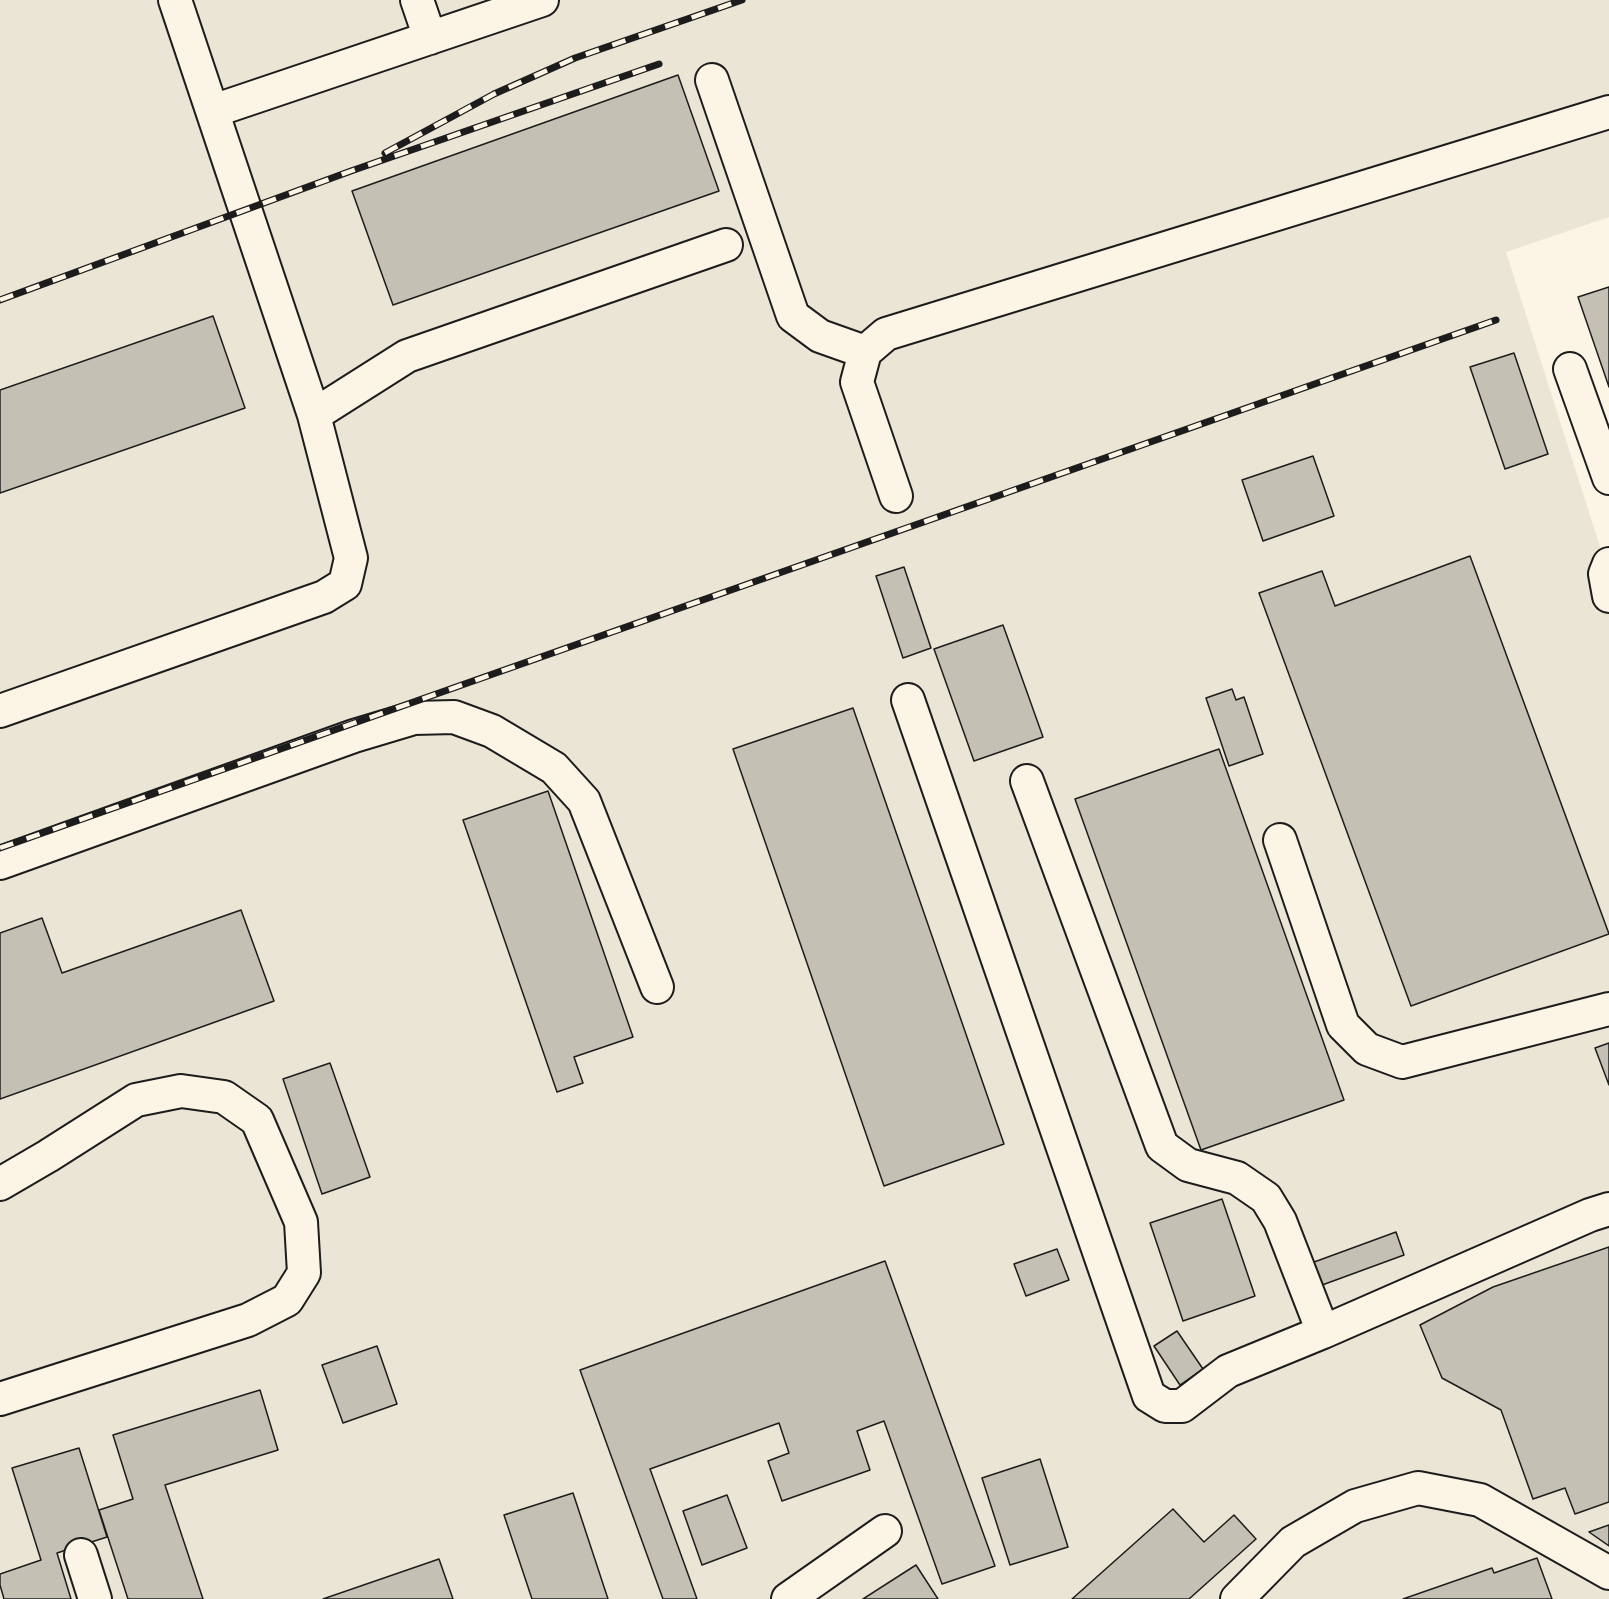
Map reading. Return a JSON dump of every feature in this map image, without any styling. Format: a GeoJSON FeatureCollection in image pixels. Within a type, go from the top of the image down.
{"type":"FeatureCollection","features":[{"type":"Feature","properties":{"kind":"lane"},"geometry":{"type":"LineString","coordinates":[[0,711],[324,597],[345,584],[351,558],[314,415],[175,0]]}},
{"type":"Feature","properties":{"kind":"lane"},"geometry":{"type":"LineString","coordinates":[[417,0],[430,38]]}},
{"type":"Feature","properties":{"kind":"lane"},"geometry":{"type":"LineString","coordinates":[[213,111],[542,0]]}},
{"type":"Feature","properties":{"kind":"lane"},"geometry":{"type":"LineString","coordinates":[[712,80],[793,316],[820,336],[865,352]]}},
{"type":"Feature","properties":{"kind":"lane"},"geometry":{"type":"LineString","coordinates":[[896,496],[857,382],[865,352],[886,334],[1609,112]]}},
{"type":"Feature","properties":{"kind":"lane"},"geometry":{"type":"LineString","coordinates":[[314,415],[407,356],[726,245]]}},
{"type":"Feature","properties":{"kind":"lane"},"geometry":{"type":"LineString","coordinates":[[1570,369],[1609,478]]}},
{"type":"Feature","properties":{"kind":"lane"},"geometry":{"type":"LineString","coordinates":[[1609,564],[1605,574],[1609,596]]}},
{"type":"Feature","properties":{"kind":"lane"},"geometry":{"type":"LineString","coordinates":[[908,700],[1149,1396],[1165,1406],[1182,1406],[1228,1371],[1590,1215],[1609,1209]]}},
{"type":"Feature","properties":{"kind":"lane"},"geometry":{"type":"LineString","coordinates":[[0,863],[354,736],[414,718],[454,717],[492,731],[554,768],[584,801],[657,987]]}},
{"type":"Feature","properties":{"kind":"lane"},"geometry":{"type":"LineString","coordinates":[[1028,781],[1162,1146],[1188,1165],[1237,1178],[1266,1198],[1280,1221],[1323,1332]]}},
{"type":"Feature","properties":{"kind":"lane"},"geometry":{"type":"LineString","coordinates":[[1280,840],[1343,1025],[1366,1049],[1402,1062],[1609,1009]]}},
{"type":"Feature","properties":{"kind":"lane"},"geometry":{"type":"LineString","coordinates":[[0,1184],[136,1100],[181,1091],[224,1097],[257,1120],[301,1222],[304,1272],[287,1300],[248,1320],[0,1399]]}},
{"type":"Feature","properties":{"kind":"lane"},"geometry":{"type":"LineString","coordinates":[[1237,1599],[1293,1542],[1355,1506],[1418,1488],[1480,1500],[1609,1573]]}},
{"type":"Feature","properties":{"kind":"lane"},"geometry":{"type":"LineString","coordinates":[[788,1599],[885,1531]]}},
{"type":"Feature","properties":{"kind":"lane"},"geometry":{"type":"LineString","coordinates":[[81,1555],[95,1599]]}},
{"type":"Feature","properties":{"kind":"shaded area"},"geometry":{"type":"Polygon","coordinates":[[[0,0],[1609,0],[1609,217],[1506,252],[1609,575],[1609,1599],[0,1599],[0,0]]]}},
{"type":"Feature","properties":{"kind":"building"},"geometry":{"type":"Polygon","coordinates":[[[678,75],[719,191],[393,305],[352,191],[678,75]]]}},
{"type":"Feature","properties":{"kind":"building"},"geometry":{"type":"Polygon","coordinates":[[[1609,287],[1609,387],[1578,297],[1609,287]]]}},
{"type":"Feature","properties":{"kind":"building"},"geometry":{"type":"Polygon","coordinates":[[[213,316],[245,408],[0,493],[0,390],[213,316]]]}},
{"type":"Feature","properties":{"kind":"building"},"geometry":{"type":"Polygon","coordinates":[[[1514,353],[1548,454],[1505,469],[1470,367],[1514,353]]]}},
{"type":"Feature","properties":{"kind":"building"},"geometry":{"type":"Polygon","coordinates":[[[1313,456],[1334,516],[1263,541],[1242,480],[1313,456]]]}},
{"type":"Feature","properties":{"kind":"building"},"geometry":{"type":"Polygon","coordinates":[[[1470,556],[1609,934],[1411,1006],[1259,593],[1322,571],[1335,606],[1470,556]]]}},
{"type":"Feature","properties":{"kind":"building"},"geometry":{"type":"Polygon","coordinates":[[[904,567],[931,648],[903,658],[876,576],[904,567]]]}},
{"type":"Feature","properties":{"kind":"building"},"geometry":{"type":"Polygon","coordinates":[[[1003,625],[1043,737],[974,761],[934,649],[1003,625]]]}},
{"type":"Feature","properties":{"kind":"building"},"geometry":{"type":"Polygon","coordinates":[[[1232,689],[1236,700],[1244,697],[1263,754],[1229,766],[1206,698],[1232,689]]]}},
{"type":"Feature","properties":{"kind":"building"},"geometry":{"type":"Polygon","coordinates":[[[853,708],[1004,1144],[884,1186],[733,749],[853,708]]]}},
{"type":"Feature","properties":{"kind":"building"},"geometry":{"type":"Polygon","coordinates":[[[1219,749],[1344,1100],[1201,1150],[1075,799],[1219,749]]]}},
{"type":"Feature","properties":{"kind":"building"},"geometry":{"type":"Polygon","coordinates":[[[548,791],[633,1037],[574,1057],[583,1083],[557,1092],[463,820],[548,791]]]}},
{"type":"Feature","properties":{"kind":"building"},"geometry":{"type":"Polygon","coordinates":[[[241,910],[274,1001],[0,1099],[0,933],[42,918],[62,973],[241,910]]]}},
{"type":"Feature","properties":{"kind":"building"},"geometry":{"type":"Polygon","coordinates":[[[1609,1043],[1609,1085],[1595,1048],[1609,1043]]]}},
{"type":"Feature","properties":{"kind":"building"},"geometry":{"type":"Polygon","coordinates":[[[330,1063],[370,1177],[322,1194],[283,1079],[330,1063]]]}},
{"type":"Feature","properties":{"kind":"building"},"geometry":{"type":"Polygon","coordinates":[[[1222,1199],[1255,1296],[1183,1321],[1150,1223],[1222,1199]]]}},
{"type":"Feature","properties":{"kind":"building"},"geometry":{"type":"Polygon","coordinates":[[[1396,1232],[1404,1255],[1314,1288],[1306,1265],[1396,1232]]]}},
{"type":"Feature","properties":{"kind":"building"},"geometry":{"type":"Polygon","coordinates":[[[1609,1247],[1609,1502],[1575,1514],[1565,1488],[1533,1499],[1501,1410],[1442,1378],[1420,1325],[1493,1287],[1609,1247]]]}},
{"type":"Feature","properties":{"kind":"building"},"geometry":{"type":"Polygon","coordinates":[[[1057,1249],[1069,1280],[1026,1296],[1014,1264],[1057,1249]]]}},
{"type":"Feature","properties":{"kind":"building"},"geometry":{"type":"Polygon","coordinates":[[[885,1261],[995,1566],[942,1584],[884,1421],[857,1431],[870,1470],[782,1501],[768,1461],[789,1453],[779,1423],[650,1469],[697,1599],[663,1599],[580,1370],[885,1261]]]}},
{"type":"Feature","properties":{"kind":"building"},"geometry":{"type":"Polygon","coordinates":[[[1177,1331],[1203,1369],[1180,1385],[1154,1346],[1177,1331]]]}},
{"type":"Feature","properties":{"kind":"building"},"geometry":{"type":"Polygon","coordinates":[[[377,1346],[397,1404],[343,1423],[322,1365],[377,1346]]]}},
{"type":"Feature","properties":{"kind":"building"},"geometry":{"type":"Polygon","coordinates":[[[260,1390],[278,1450],[165,1485],[203,1599],[128,1599],[99,1510],[133,1499],[113,1435],[260,1390]]]}},
{"type":"Feature","properties":{"kind":"building"},"geometry":{"type":"Polygon","coordinates":[[[79,1448],[107,1537],[57,1553],[71,1599],[4,1599],[0,1574],[41,1560],[12,1468],[79,1448]]]}},
{"type":"Feature","properties":{"kind":"building"},"geometry":{"type":"Polygon","coordinates":[[[1040,1459],[1068,1547],[1010,1565],[982,1478],[1040,1459]]]}},
{"type":"Feature","properties":{"kind":"building"},"geometry":{"type":"Polygon","coordinates":[[[573,1493],[608,1599],[532,1599],[504,1515],[573,1493]]]}},
{"type":"Feature","properties":{"kind":"building"},"geometry":{"type":"Polygon","coordinates":[[[727,1495],[747,1548],[702,1565],[683,1511],[727,1495]]]}},
{"type":"Feature","properties":{"kind":"building"},"geometry":{"type":"Polygon","coordinates":[[[1173,1509],[1204,1542],[1234,1515],[1256,1539],[1189,1599],[1072,1599],[1173,1509]]]}},
{"type":"Feature","properties":{"kind":"building"},"geometry":{"type":"Polygon","coordinates":[[[1609,1525],[1609,1546],[1589,1532],[1609,1525]]]}},
{"type":"Feature","properties":{"kind":"building"},"geometry":{"type":"Polygon","coordinates":[[[1537,1558],[1552,1599],[1403,1599],[1492,1568],[1494,1573],[1537,1558]]]}},
{"type":"Feature","properties":{"kind":"building"},"geometry":{"type":"Polygon","coordinates":[[[439,1559],[453,1599],[323,1599],[439,1559]]]}},
{"type":"Feature","properties":{"kind":"building"},"geometry":{"type":"Polygon","coordinates":[[[916,1565],[938,1599],[863,1599],[916,1565]]]}},
{"type":"Feature","properties":{"kind":"railway"},"geometry":{"type":"LineString","coordinates":[[385,153],[494,94],[575,58],[742,0]]}},
{"type":"Feature","properties":{"kind":"railway"},"geometry":{"type":"LineString","coordinates":[[0,300],[351,171],[659,64]]}},
{"type":"Feature","properties":{"kind":"railway"},"geometry":{"type":"LineString","coordinates":[[0,848],[1496,320]]}}]}
